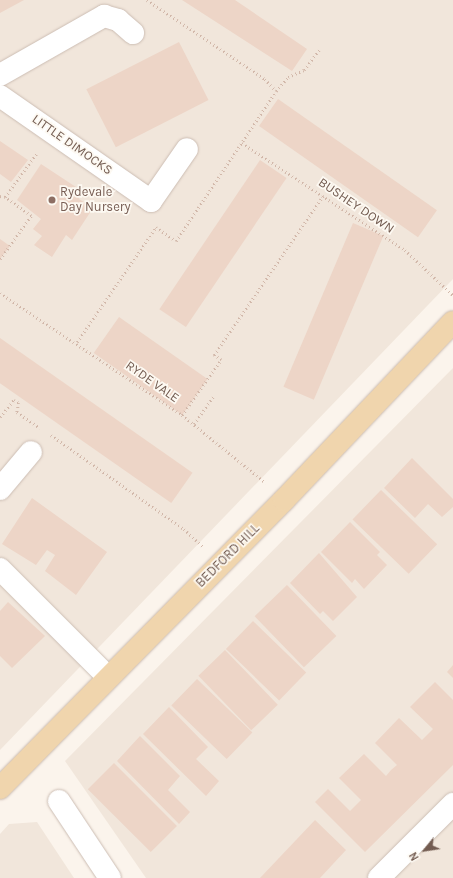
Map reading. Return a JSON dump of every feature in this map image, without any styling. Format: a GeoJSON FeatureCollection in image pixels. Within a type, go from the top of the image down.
{"type":"FeatureCollection","features":[{"type":"Feature","properties":{"kind":"main road","name":"BEDFORD HILL"},"geometry":{"type":"LineString","coordinates":[[0,788],[284,500],[453,322]]}},
{"type":"Feature","properties":{"kind":"street"},"geometry":{"type":"LineString","coordinates":[[0,75],[104,16],[118,20],[133,33]]}},
{"type":"Feature","properties":{"kind":"street","name":"LITTLE DIMOCKS"},"geometry":{"type":"LineString","coordinates":[[0,96],[53,130],[152,201]]}},
{"type":"Feature","properties":{"kind":"street"},"geometry":{"type":"LineString","coordinates":[[152,201],[187,150]]}},
{"type":"Feature","properties":{"kind":"street"},"geometry":{"type":"LineString","coordinates":[[0,489],[31,452]]}},
{"type":"Feature","properties":{"kind":"street"},"geometry":{"type":"LineString","coordinates":[[0,569],[108,677]]}},
{"type":"Feature","properties":{"kind":"street"},"geometry":{"type":"LineString","coordinates":[[59,801],[110,878]]}},
{"type":"Feature","properties":{"kind":"street"},"geometry":{"type":"LineString","coordinates":[[379,878],[453,804]]}},
{"type":"Feature","properties":{"kind":"path"},"geometry":{"type":"LineString","coordinates":[[147,0],[265,79],[276,91]]}},
{"type":"Feature","properties":{"kind":"path"},"geometry":{"type":"LineString","coordinates":[[156,227],[176,241],[276,91],[288,77],[304,70],[319,50]]}},
{"type":"Feature","properties":{"kind":"path"},"geometry":{"type":"LineString","coordinates":[[5,197],[53,130]]}},
{"type":"Feature","properties":{"kind":"path","name":"BUSHEY DOWN"},"geometry":{"type":"LineString","coordinates":[[242,143],[405,250],[453,295]]}},
{"type":"Feature","properties":{"kind":"path"},"geometry":{"type":"LineString","coordinates":[[0,196],[5,197],[31,216],[0,259]]}},
{"type":"Feature","properties":{"kind":"path"},"geometry":{"type":"LineString","coordinates":[[182,415],[221,360],[214,355],[323,196]]}},
{"type":"Feature","properties":{"kind":"path"},"geometry":{"type":"LineString","coordinates":[[77,342],[156,227],[152,201]]}},
{"type":"Feature","properties":{"kind":"path","name":"RYDE VALE"},"geometry":{"type":"LineString","coordinates":[[0,293],[77,342],[182,415],[247,464],[284,500]]}},
{"type":"Feature","properties":{"kind":"path"},"geometry":{"type":"LineString","coordinates":[[194,424],[213,396]]}},
{"type":"Feature","properties":{"kind":"path"},"geometry":{"type":"LineString","coordinates":[[0,417],[14,400],[19,403],[17,412],[184,529],[220,564]]}},
{"type":"Feature","properties":{"kind":"shaded area"},"geometry":{"type":"Polygon","coordinates":[[[0,0],[453,0],[453,279],[0,750],[0,0]]]}},
{"type":"Feature","properties":{"kind":"shaded area"},"geometry":{"type":"Polygon","coordinates":[[[453,368],[453,878],[146,878],[65,761],[453,368]]]}},
{"type":"Feature","properties":{"kind":"shaded area"},"geometry":{"type":"Polygon","coordinates":[[[37,822],[74,878],[0,878],[0,834],[9,824],[37,822]]]}},
{"type":"Feature","properties":{"kind":"building"},"geometry":{"type":"Polygon","coordinates":[[[0,0],[24,0],[0,13],[0,0]]]}},
{"type":"Feature","properties":{"kind":"building"},"geometry":{"type":"Polygon","coordinates":[[[182,0],[235,0],[307,49],[292,71],[182,0]]]}},
{"type":"Feature","properties":{"kind":"building"},"geometry":{"type":"Polygon","coordinates":[[[179,42],[209,100],[116,147],[86,89],[179,42]]]}},
{"type":"Feature","properties":{"kind":"building"},"geometry":{"type":"Polygon","coordinates":[[[278,99],[437,210],[418,237],[259,126],[278,99]]]}},
{"type":"Feature","properties":{"kind":"building"},"geometry":{"type":"Polygon","coordinates":[[[0,141],[28,160],[11,182],[0,174],[0,141]]]}},
{"type":"Feature","properties":{"kind":"building"},"geometry":{"type":"Polygon","coordinates":[[[260,160],[287,178],[186,327],[159,309],[260,160]]]}},
{"type":"Feature","properties":{"kind":"building"},"geometry":{"type":"Polygon","coordinates":[[[41,164],[82,191],[79,199],[93,208],[72,240],[66,235],[52,257],[34,245],[42,236],[33,229],[41,219],[17,200],[41,164]]]}},
{"type":"Feature","properties":{"kind":"building"},"geometry":{"type":"Polygon","coordinates":[[[353,223],[383,236],[314,400],[283,387],[353,223]]]}},
{"type":"Feature","properties":{"kind":"building"},"geometry":{"type":"Polygon","coordinates":[[[0,239],[10,246],[0,259],[0,239]]]}},
{"type":"Feature","properties":{"kind":"building"},"geometry":{"type":"Polygon","coordinates":[[[119,317],[207,379],[182,415],[94,353],[119,317]]]}},
{"type":"Feature","properties":{"kind":"building"},"geometry":{"type":"Polygon","coordinates":[[[0,338],[193,473],[171,503],[0,383],[0,338]]]}},
{"type":"Feature","properties":{"kind":"building"},"geometry":{"type":"Polygon","coordinates":[[[412,458],[453,499],[453,507],[442,517],[428,504],[415,518],[384,488],[412,458]]]}},
{"type":"Feature","properties":{"kind":"building"},"geometry":{"type":"Polygon","coordinates":[[[381,490],[437,544],[409,574],[353,519],[381,490]]]}},
{"type":"Feature","properties":{"kind":"building"},"geometry":{"type":"Polygon","coordinates":[[[32,498],[107,552],[76,595],[45,571],[55,555],[47,550],[36,565],[2,544],[32,498]]]}},
{"type":"Feature","properties":{"kind":"building"},"geometry":{"type":"Polygon","coordinates":[[[350,522],[380,552],[377,555],[387,565],[364,589],[355,579],[352,583],[321,552],[350,522]]]}},
{"type":"Feature","properties":{"kind":"building"},"geometry":{"type":"Polygon","coordinates":[[[319,553],[357,597],[333,621],[323,611],[320,614],[290,583],[319,553]]]}},
{"type":"Feature","properties":{"kind":"building"},"geometry":{"type":"Polygon","coordinates":[[[287,585],[336,636],[304,667],[255,616],[287,585]]]}},
{"type":"Feature","properties":{"kind":"building"},"geometry":{"type":"Polygon","coordinates":[[[8,602],[45,636],[12,668],[0,656],[0,611],[8,602]]]}},
{"type":"Feature","properties":{"kind":"building"},"geometry":{"type":"Polygon","coordinates":[[[253,621],[306,672],[279,700],[226,649],[253,621]]]}},
{"type":"Feature","properties":{"kind":"building"},"geometry":{"type":"Polygon","coordinates":[[[225,650],[278,705],[251,730],[198,676],[225,650]]]}},
{"type":"Feature","properties":{"kind":"building"},"geometry":{"type":"Polygon","coordinates":[[[453,665],[453,678],[447,672],[453,665]]]}},
{"type":"Feature","properties":{"kind":"building"},"geometry":{"type":"Polygon","coordinates":[[[197,679],[252,732],[227,759],[171,706],[197,679]]]}},
{"type":"Feature","properties":{"kind":"building"},"geometry":{"type":"Polygon","coordinates":[[[435,682],[453,700],[453,765],[365,852],[315,802],[328,789],[350,811],[361,800],[339,778],[364,754],[386,776],[397,765],[375,743],[399,718],[422,740],[433,729],[410,707],[435,682]]]}},
{"type":"Feature","properties":{"kind":"building"},"geometry":{"type":"Polygon","coordinates":[[[169,707],[208,747],[196,759],[219,781],[206,796],[143,734],[169,707]]]}},
{"type":"Feature","properties":{"kind":"building"},"geometry":{"type":"Polygon","coordinates":[[[140,736],[180,776],[168,790],[190,812],[179,824],[117,761],[140,736]]]}},
{"type":"Feature","properties":{"kind":"building"},"geometry":{"type":"Polygon","coordinates":[[[114,763],[177,826],[151,852],[88,789],[114,763]]]}},
{"type":"Feature","properties":{"kind":"building"},"geometry":{"type":"Polygon","coordinates":[[[315,820],[346,850],[320,878],[260,878],[315,820]]]}},
{"type":"Feature","properties":{"kind":"place","name":"Rydevale Day Nursery"},"geometry":{"type":"Point","coordinates":[52,200]}}]}
